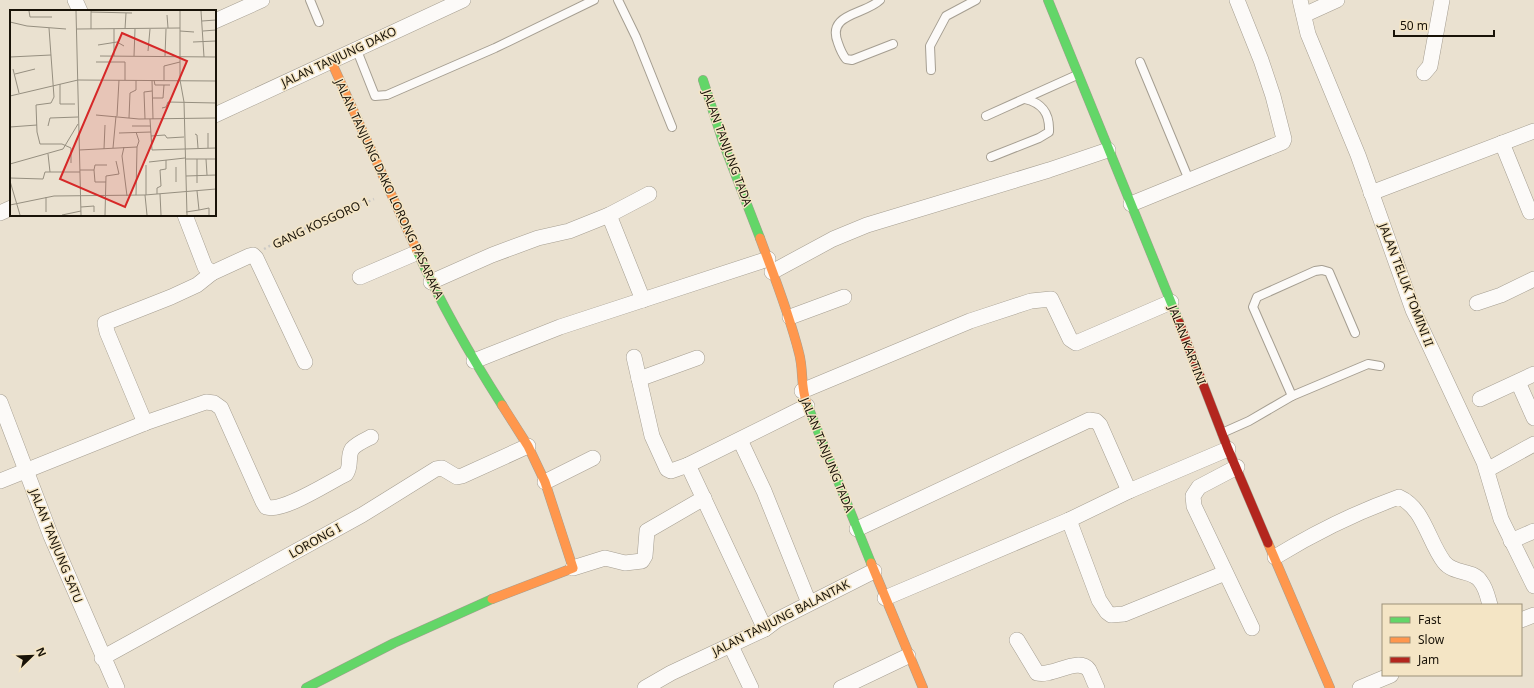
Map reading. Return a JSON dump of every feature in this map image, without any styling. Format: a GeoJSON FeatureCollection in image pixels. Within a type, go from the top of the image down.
{"type":"FeatureCollection","features":[{"type":"Feature","properties":{"kind":"street"},"geometry":{"type":"LineString","coordinates":[[75,0],[80,10]]}},
{"type":"Feature","properties":{"kind":"street"},"geometry":{"type":"LineString","coordinates":[[216,21],[262,0]]}},
{"type":"Feature","properties":{"kind":"street","name":"JALAN TANJUNG DAKO"},"geometry":{"type":"LineString","coordinates":[[216,115],[356,48],[463,0]]}},
{"type":"Feature","properties":{"kind":"street","name":"JALAN KARTINI"},"geometry":{"type":"LineString","coordinates":[[1048,0],[1077,75],[1171,302],[1228,449],[1237,467],[1330,688]]}},
{"type":"Feature","properties":{"kind":"street"},"geometry":{"type":"LineString","coordinates":[[1131,204],[1283,142],[1284,139],[1266,75],[1237,0]]}},
{"type":"Feature","properties":{"kind":"street","name":"JALAN TELUK TOMINI II"},"geometry":{"type":"LineString","coordinates":[[1300,0],[1308,34],[1358,155],[1413,310],[1459,406],[1487,470],[1495,501],[1511,541],[1534,586]]}},
{"type":"Feature","properties":{"kind":"street"},"geometry":{"type":"LineString","coordinates":[[1304,16],[1337,0]]}},
{"type":"Feature","properties":{"kind":"street"},"geometry":{"type":"LineString","coordinates":[[1424,73],[1430,66],[1442,0]]}},
{"type":"Feature","properties":{"kind":"street","name":"JALAN TANJUNG DAKO LORONG PASARAKA"},"geometry":{"type":"LineString","coordinates":[[331,61],[416,253],[474,360],[528,446],[545,482],[573,568]]}},
{"type":"Feature","properties":{"kind":"street","name":"JALAN TANJUNG TADA"},"geometry":{"type":"LineString","coordinates":[[703,80],[724,146],[790,316],[800,356],[802,390],[807,406],[834,479],[857,530],[908,656],[923,688]]}},
{"type":"Feature","properties":{"kind":"street"},"geometry":{"type":"LineString","coordinates":[[1371,193],[1534,131]]}},
{"type":"Feature","properties":{"kind":"street"},"geometry":{"type":"LineString","coordinates":[[1502,143],[1530,212]]}},
{"type":"Feature","properties":{"kind":"street"},"geometry":{"type":"LineString","coordinates":[[474,360],[560,327],[643,300],[770,266],[867,225],[1049,170],[1108,150]]}},
{"type":"Feature","properties":{"kind":"street"},"geometry":{"type":"LineString","coordinates":[[431,282],[492,255],[538,238],[569,231],[609,215],[649,194]]}},
{"type":"Feature","properties":{"kind":"street"},"geometry":{"type":"LineString","coordinates":[[0,213],[10,208]]}},
{"type":"Feature","properties":{"kind":"street"},"geometry":{"type":"LineString","coordinates":[[609,215],[643,300]]}},
{"type":"Feature","properties":{"kind":"street"},"geometry":{"type":"LineString","coordinates":[[185,216],[205,267],[212,273]]}},
{"type":"Feature","properties":{"kind":"street"},"geometry":{"type":"LineString","coordinates":[[360,277],[416,253]]}},
{"type":"Feature","properties":{"kind":"street"},"geometry":{"type":"LineString","coordinates":[[145,424],[107,332],[106,323],[172,297],[197,285],[212,273],[253,255],[256,258],[305,362]]}},
{"type":"Feature","properties":{"kind":"street"},"geometry":{"type":"LineString","coordinates":[[1477,303],[1501,295],[1534,279]]}},
{"type":"Feature","properties":{"kind":"street"},"geometry":{"type":"LineString","coordinates":[[790,316],[844,297]]}},
{"type":"Feature","properties":{"kind":"street"},"geometry":{"type":"LineString","coordinates":[[802,390],[970,321],[1031,301],[1051,299],[1070,339],[1076,343],[1171,302]]}},
{"type":"Feature","properties":{"kind":"street"},"geometry":{"type":"LineString","coordinates":[[634,357],[652,436],[667,469],[670,471],[740,440],[807,406]]}},
{"type":"Feature","properties":{"kind":"street"},"geometry":{"type":"LineString","coordinates":[[639,379],[697,358]]}},
{"type":"Feature","properties":{"kind":"street"},"geometry":{"type":"LineString","coordinates":[[1480,400],[1533,376]]}},
{"type":"Feature","properties":{"kind":"street"},"geometry":{"type":"LineString","coordinates":[[1518,382],[1534,418]]}},
{"type":"Feature","properties":{"kind":"street","name":"JALAN TANJUNG SATU"},"geometry":{"type":"LineString","coordinates":[[0,402],[26,471],[102,658],[116,688]]}},
{"type":"Feature","properties":{"kind":"street"},"geometry":{"type":"LineString","coordinates":[[0,481],[145,424],[206,402],[217,404],[221,408],[263,502],[266,507],[271,509],[290,503],[346,474],[349,470],[351,452],[353,448],[371,436]]}},
{"type":"Feature","properties":{"kind":"street"},"geometry":{"type":"LineString","coordinates":[[857,530],[1089,420],[1096,421],[1100,425],[1129,491]]}},
{"type":"Feature","properties":{"kind":"street"},"geometry":{"type":"LineString","coordinates":[[740,440],[764,491],[809,603]]}},
{"type":"Feature","properties":{"kind":"street"},"geometry":{"type":"LineString","coordinates":[[1487,470],[1534,444]]}},
{"type":"Feature","properties":{"kind":"street","name":"LORONG I"},"geometry":{"type":"LineString","coordinates":[[102,658],[362,515],[436,469],[442,468],[457,477],[462,476],[528,446]]}},
{"type":"Feature","properties":{"kind":"street"},"geometry":{"type":"LineString","coordinates":[[885,598],[1068,520],[1129,491],[1228,449]]}},
{"type":"Feature","properties":{"kind":"street"},"geometry":{"type":"LineString","coordinates":[[545,482],[593,458]]}},
{"type":"Feature","properties":{"kind":"street"},"geometry":{"type":"LineString","coordinates":[[688,464],[765,629]]}},
{"type":"Feature","properties":{"kind":"street"},"geometry":{"type":"LineString","coordinates":[[1237,467],[1199,487],[1193,496],[1194,506],[1252,628]]}},
{"type":"Feature","properties":{"kind":"street"},"geometry":{"type":"LineString","coordinates":[[1275,557],[1318,531],[1368,508],[1399,497],[1414,506],[1430,538],[1446,564],[1460,572],[1474,575],[1482,582],[1490,604]]}},
{"type":"Feature","properties":{"kind":"street"},"geometry":{"type":"LineString","coordinates":[[306,688],[376,652],[498,596],[573,568],[605,558],[625,564],[642,561],[645,556],[647,531],[704,498]]}},
{"type":"Feature","properties":{"kind":"street"},"geometry":{"type":"LineString","coordinates":[[1068,520],[1099,600],[1111,615],[1124,614],[1226,573]]}},
{"type":"Feature","properties":{"kind":"street"},"geometry":{"type":"LineString","coordinates":[[1511,541],[1534,531]]}},
{"type":"Feature","properties":{"kind":"street","name":"JALAN TANJUNG BALANTAK"},"geometry":{"type":"LineString","coordinates":[[645,688],[671,673],[765,629],[777,620],[874,571]]}},
{"type":"Feature","properties":{"kind":"street"},"geometry":{"type":"LineString","coordinates":[[1522,620],[1534,615]]}},
{"type":"Feature","properties":{"kind":"street"},"geometry":{"type":"LineString","coordinates":[[1018,640],[1037,673],[1045,674],[1077,665],[1084,666],[1088,670],[1097,688]]}},
{"type":"Feature","properties":{"kind":"street"},"geometry":{"type":"LineString","coordinates":[[731,646],[751,688]]}},
{"type":"Feature","properties":{"kind":"street"},"geometry":{"type":"LineString","coordinates":[[841,688],[908,656]]}},
{"type":"Feature","properties":{"kind":"street"},"geometry":{"type":"LineString","coordinates":[[1360,688],[1389,676]]}},
{"type":"Feature","properties":{"kind":"lane"},"geometry":{"type":"LineString","coordinates":[[310,0],[319,22]]}},
{"type":"Feature","properties":{"kind":"lane"},"geometry":{"type":"LineString","coordinates":[[356,48],[375,96],[388,95],[495,48],[594,0]]}},
{"type":"Feature","properties":{"kind":"lane"},"geometry":{"type":"LineString","coordinates":[[618,0],[636,37],[672,127]]}},
{"type":"Feature","properties":{"kind":"lane"},"geometry":{"type":"LineString","coordinates":[[880,0],[839,21],[835,31],[835,37],[842,55],[846,59],[852,60],[893,44]]}},
{"type":"Feature","properties":{"kind":"lane"},"geometry":{"type":"LineString","coordinates":[[931,70],[930,46],[942,20],[946,16],[976,0]]}},
{"type":"Feature","properties":{"kind":"lane"},"geometry":{"type":"LineString","coordinates":[[1140,62],[1189,180]]}},
{"type":"Feature","properties":{"kind":"lane"},"geometry":{"type":"LineString","coordinates":[[986,116],[1077,75]]}},
{"type":"Feature","properties":{"kind":"lane"},"geometry":{"type":"LineString","coordinates":[[991,157],[1039,138],[1049,132],[1047,118],[1040,104],[1025,99]]}},
{"type":"Feature","properties":{"kind":"lane"},"geometry":{"type":"LineString","coordinates":[[1292,396],[1253,307],[1257,298],[1315,272],[1322,270],[1329,272],[1356,333]]}},
{"type":"Feature","properties":{"kind":"lane"},"geometry":{"type":"LineString","coordinates":[[1222,433],[1250,421],[1292,396],[1368,364],[1380,366]]}},
{"type":"Feature","properties":{"kind":"path","name":"GANG KOSGORO 1"},"geometry":{"type":"LineString","coordinates":[[253,255],[288,236],[389,192]]}},
{"type":"Feature","properties":{"kind":"traffic: fast"},"geometry":{"type":"LineString","coordinates":[[1048,0],[1179,322]]}},
{"type":"Feature","properties":{"kind":"traffic: fast"},"geometry":{"type":"LineString","coordinates":[[703,80],[724,145],[760,238]]}},
{"type":"Feature","properties":{"kind":"traffic: fast"},"geometry":{"type":"LineString","coordinates":[[417,251],[456,329],[502,405]]}},
{"type":"Feature","properties":{"kind":"traffic: fast"},"geometry":{"type":"LineString","coordinates":[[807,404],[871,563]]}},
{"type":"Feature","properties":{"kind":"traffic: fast"},"geometry":{"type":"LineString","coordinates":[[306,688],[394,643],[492,599]]}},
{"type":"Feature","properties":{"kind":"traffic: slow"},"geometry":{"type":"LineString","coordinates":[[331,61],[417,251]]}},
{"type":"Feature","properties":{"kind":"traffic: slow"},"geometry":{"type":"LineString","coordinates":[[760,238],[795,338],[807,404]]}},
{"type":"Feature","properties":{"kind":"traffic: slow"},"geometry":{"type":"LineString","coordinates":[[492,599],[573,568],[545,482],[528,446],[502,405]]}},
{"type":"Feature","properties":{"kind":"traffic: slow"},"geometry":{"type":"LineString","coordinates":[[1268,543],[1330,688]]}},
{"type":"Feature","properties":{"kind":"traffic: slow"},"geometry":{"type":"LineString","coordinates":[[871,563],[923,688]]}},
{"type":"Feature","properties":{"kind":"traffic: jam"},"geometry":{"type":"LineString","coordinates":[[1179,322],[1228,449],[1268,543]]}}]}
